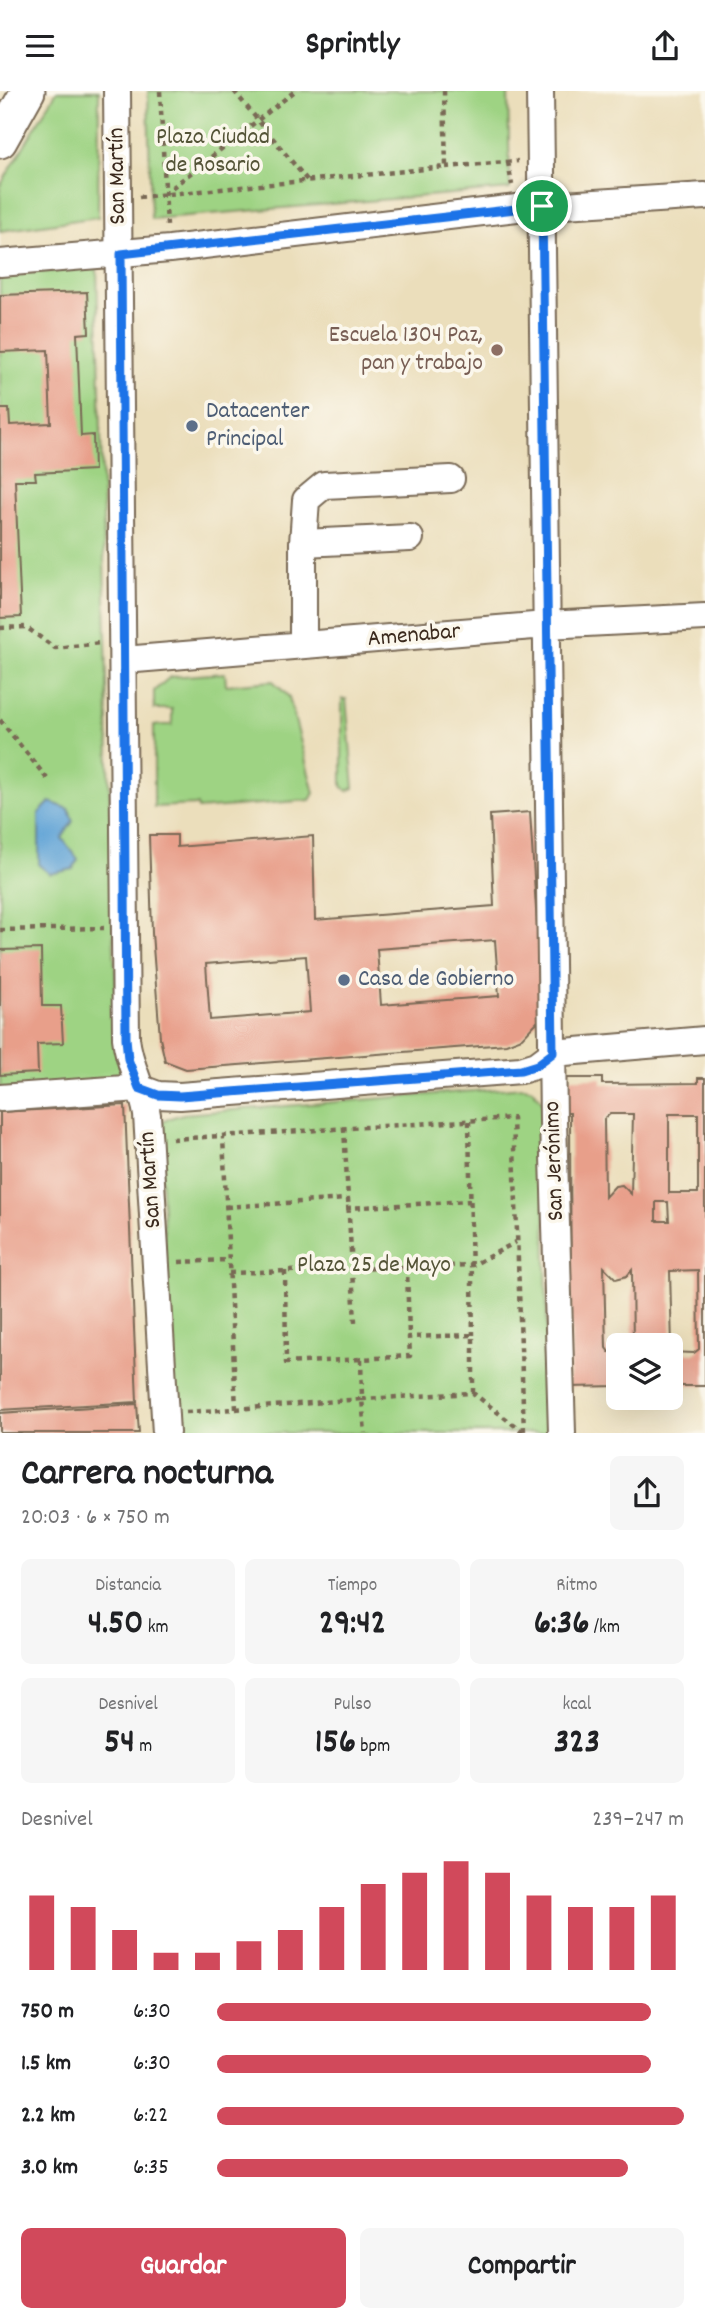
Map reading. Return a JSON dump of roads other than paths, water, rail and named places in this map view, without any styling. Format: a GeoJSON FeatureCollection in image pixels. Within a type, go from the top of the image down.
{"type":"FeatureCollection","features":[{"type":"Feature","properties":{"kind":"main road"},"geometry":{"type":"LineString","coordinates":[[0,141],[28,91]]}},
{"type":"Feature","properties":{"kind":"street","name":"San Martín"},"geometry":{"type":"LineString","coordinates":[[117,91],[121,254],[115,651],[126,1038],[128,1059],[147,1115],[174,1428]]}},
{"type":"Feature","properties":{"kind":"street","name":"San Jerónimo"},"geometry":{"type":"LineString","coordinates":[[540,91],[553,1053],[562,1433]]}},
{"type":"Feature","properties":{"kind":"street"},"geometry":{"type":"LineString","coordinates":[[0,263],[170,249],[542,206],[705,196]]}},
{"type":"Feature","properties":{"kind":"street"},"geometry":{"type":"LineString","coordinates":[[303,645],[303,543],[306,500],[324,485],[451,479]]}},
{"type":"Feature","properties":{"kind":"street"},"geometry":{"type":"LineString","coordinates":[[303,543],[410,538]]}},
{"type":"Feature","properties":{"kind":"street","name":"Amenabar"},"geometry":{"type":"LineString","coordinates":[[115,651],[303,645],[546,625],[705,617]]}},
{"type":"Feature","properties":{"kind":"street"},"geometry":{"type":"LineString","coordinates":[[0,1098],[139,1088],[158,1095],[180,1096],[521,1070],[537,1065],[553,1053],[705,1040]]}},
{"type":"Feature","properties":{"kind":"water"},"geometry":{"type":"Polygon","coordinates":[[[50,802],[69,809],[73,821],[62,838],[78,859],[73,869],[50,874],[39,865],[39,813],[50,802]]]}},
{"type":"Feature","properties":{"kind":"place","name":"Escuela 1304 Paz, pan y trabajo"},"geometry":{"type":"Point","coordinates":[497,350]}},
{"type":"Feature","properties":{"kind":"place","name":"Datacenter Principal"},"geometry":{"type":"Point","coordinates":[192,426]}},
{"type":"Feature","properties":{"kind":"place","name":"Casa de Gobierno"},"geometry":{"type":"Point","coordinates":[344,980]}},
{"type":"Feature","properties":{"kind":"park label","name":"Plaza Ciudad de Rosario"},"geometry":{"type":"Point","coordinates":[213,152]}},
{"type":"Feature","properties":{"kind":"park label","name":"Plaza 25 de Mayo"},"geometry":{"type":"Point","coordinates":[374,1266]}}]}
